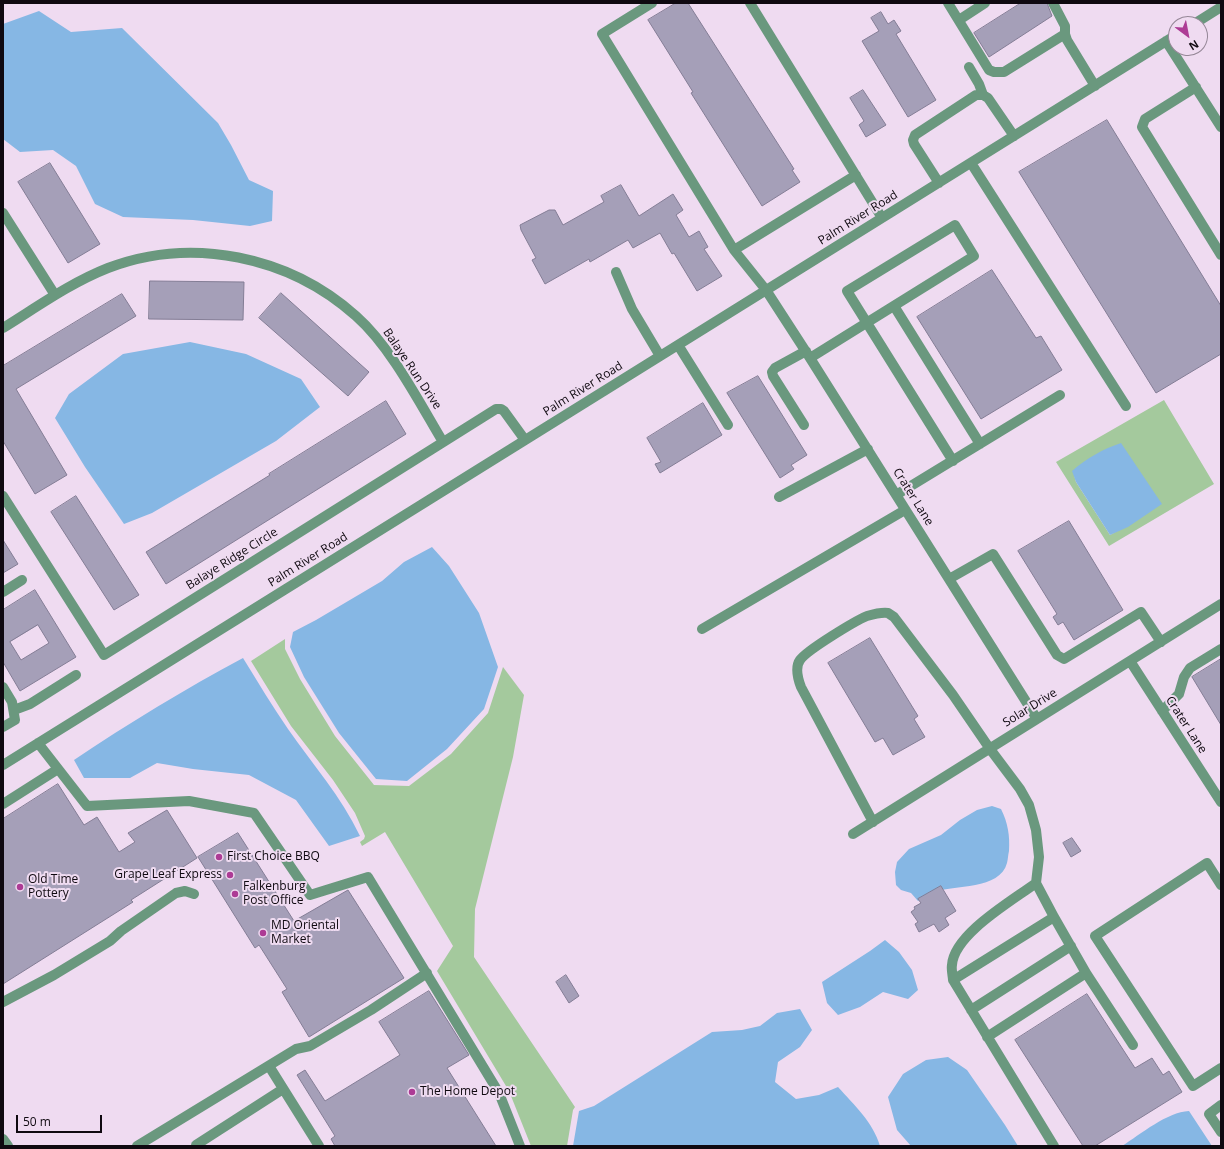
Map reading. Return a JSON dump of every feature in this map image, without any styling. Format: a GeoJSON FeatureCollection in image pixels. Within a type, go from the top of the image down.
{"type":"FeatureCollection","features":[{"type":"Feature","properties":{"kind":"street","name":"Crater Lane"},"geometry":{"type":"LineString","coordinates":[[652,3],[602,34],[734,250],[766,290],[808,355],[1037,719]]}},
{"type":"Feature","properties":{"kind":"street"},"geometry":{"type":"LineString","coordinates":[[750,3],[882,218]]}},
{"type":"Feature","properties":{"kind":"street"},"geometry":{"type":"LineString","coordinates":[[948,3],[990,70],[994,72],[1004,72],[1065,34]]}},
{"type":"Feature","properties":{"kind":"street"},"geometry":{"type":"LineString","coordinates":[[959,20],[985,3]]}},
{"type":"Feature","properties":{"kind":"street"},"geometry":{"type":"LineString","coordinates":[[1053,3],[1065,26],[1065,34],[1095,86]]}},
{"type":"Feature","properties":{"kind":"street"},"geometry":{"type":"LineString","coordinates":[[1207,16],[1221,7]]}},
{"type":"Feature","properties":{"kind":"street"},"geometry":{"type":"LineString","coordinates":[[1166,41],[1221,127]]}},
{"type":"Feature","properties":{"kind":"street","name":"Palm River Road"},"geometry":{"type":"LineString","coordinates":[[3,765],[1166,41]]}},
{"type":"Feature","properties":{"kind":"street"},"geometry":{"type":"LineString","coordinates":[[969,68],[980,84],[983,95]]}},
{"type":"Feature","properties":{"kind":"street"},"geometry":{"type":"LineString","coordinates":[[1196,87],[1145,119],[1142,127],[1221,255]]}},
{"type":"Feature","properties":{"kind":"street"},"geometry":{"type":"LineString","coordinates":[[939,183],[914,144],[913,140],[915,135],[976,96],[983,95],[988,98],[1014,136]]}},
{"type":"Feature","properties":{"kind":"street"},"geometry":{"type":"LineString","coordinates":[[971,163],[1126,406]]}},
{"type":"Feature","properties":{"kind":"street"},"geometry":{"type":"LineString","coordinates":[[734,250],[856,175]]}},
{"type":"Feature","properties":{"kind":"street"},"geometry":{"type":"LineString","coordinates":[[3,213],[55,295]]}},
{"type":"Feature","properties":{"kind":"street"},"geometry":{"type":"LineString","coordinates":[[804,425],[773,376],[772,372],[775,368],[808,355],[866,323],[974,256],[954,225],[847,291],[866,323],[953,461]]}},
{"type":"Feature","properties":{"kind":"street","name":"Balaye Run Drive"},"geometry":{"type":"LineString","coordinates":[[3,328],[55,295],[108,268],[159,255],[185,253],[209,253],[257,261],[287,271],[315,285],[357,316],[378,340],[396,365],[443,442]]}},
{"type":"Feature","properties":{"kind":"street"},"geometry":{"type":"LineString","coordinates":[[616,272],[632,309],[660,356]]}},
{"type":"Feature","properties":{"kind":"street"},"geometry":{"type":"LineString","coordinates":[[894,306],[980,444]]}},
{"type":"Feature","properties":{"kind":"street"},"geometry":{"type":"LineString","coordinates":[[678,345],[728,425]]}},
{"type":"Feature","properties":{"kind":"street"},"geometry":{"type":"LineString","coordinates":[[896,495],[1060,395]]}},
{"type":"Feature","properties":{"kind":"street","name":"Balaye Ridge Circle"},"geometry":{"type":"LineString","coordinates":[[3,496],[104,655],[496,409],[501,409],[507,414],[525,440]]}},
{"type":"Feature","properties":{"kind":"street"},"geometry":{"type":"LineString","coordinates":[[779,498],[868,449]]}},
{"type":"Feature","properties":{"kind":"street"},"geometry":{"type":"LineString","coordinates":[[702,629],[905,510]]}},
{"type":"Feature","properties":{"kind":"street"},"geometry":{"type":"LineString","coordinates":[[949,579],[993,554],[1057,655],[1064,659],[1142,612],[1161,642]]}},
{"type":"Feature","properties":{"kind":"street"},"geometry":{"type":"LineString","coordinates":[[3,592],[22,580]]}},
{"type":"Feature","properties":{"kind":"street","name":"Solar Drive"},"geometry":{"type":"LineString","coordinates":[[853,834],[1221,604]]}},
{"type":"Feature","properties":{"kind":"street"},"geometry":{"type":"LineString","coordinates":[[873,822],[799,681],[798,669],[800,660],[819,645],[865,617],[880,612],[888,612],[953,695],[990,749],[1020,789],[1029,805],[1036,830],[1039,857],[1036,883],[1086,973],[1133,1045]]}},
{"type":"Feature","properties":{"kind":"street"},"geometry":{"type":"LineString","coordinates":[[1162,711],[1179,694],[1184,678],[1190,668],[1221,648]]}},
{"type":"Feature","properties":{"kind":"street","name":"Crater Lane"},"geometry":{"type":"LineString","coordinates":[[1130,661],[1220,798]]}},
{"type":"Feature","properties":{"kind":"street"},"geometry":{"type":"LineString","coordinates":[[14,710],[30,704],[76,675]]}},
{"type":"Feature","properties":{"kind":"street"},"geometry":{"type":"LineString","coordinates":[[3,688],[12,702],[15,720],[3,727]]}},
{"type":"Feature","properties":{"kind":"street"},"geometry":{"type":"LineString","coordinates":[[38,743],[87,806],[189,800],[254,813],[310,895],[368,877],[500,1093],[520,1146]]}},
{"type":"Feature","properties":{"kind":"street"},"geometry":{"type":"LineString","coordinates":[[3,804],[58,769]]}},
{"type":"Feature","properties":{"kind":"street"},"geometry":{"type":"LineString","coordinates":[[1221,885],[1207,863],[1095,936],[1193,1086],[1221,1068]]}},
{"type":"Feature","properties":{"kind":"street"},"geometry":{"type":"LineString","coordinates":[[1036,883],[976,926],[963,940],[955,952],[952,965],[954,980],[1054,1146]]}},
{"type":"Feature","properties":{"kind":"street"},"geometry":{"type":"LineString","coordinates":[[3,1002],[54,975],[110,941],[121,931],[176,893],[185,891],[194,894]]}},
{"type":"Feature","properties":{"kind":"street"},"geometry":{"type":"LineString","coordinates":[[954,980],[1054,917]]}},
{"type":"Feature","properties":{"kind":"street"},"geometry":{"type":"LineString","coordinates":[[971,1010],[1071,946]]}},
{"type":"Feature","properties":{"kind":"street"},"geometry":{"type":"LineString","coordinates":[[137,1146],[296,1049],[310,1046],[371,1010],[427,973]]}},
{"type":"Feature","properties":{"kind":"street"},"geometry":{"type":"LineString","coordinates":[[987,1037],[1086,973]]}},
{"type":"Feature","properties":{"kind":"street"},"geometry":{"type":"LineString","coordinates":[[269,1066],[318,1146]]}},
{"type":"Feature","properties":{"kind":"street"},"geometry":{"type":"LineString","coordinates":[[196,1146],[283,1089]]}},
{"type":"Feature","properties":{"kind":"street"},"geometry":{"type":"LineString","coordinates":[[1221,1105],[1209,1114],[1221,1132]]}},
{"type":"Feature","properties":{"kind":"street"},"geometry":{"type":"LineString","coordinates":[[3,1139],[8,1146]]}},
{"type":"Feature","properties":{"kind":"green space"},"geometry":{"type":"Polygon","coordinates":[[[1164,400],[1214,484],[1109,546],[1056,462],[1164,400]],[[1073,471],[1076,482],[1110,535],[1119,530],[1073,471]]]}},
{"type":"Feature","properties":{"kind":"green space"},"geometry":{"type":"Polygon","coordinates":[[[285,639],[285,649],[300,679],[335,736],[374,785],[409,786],[451,754],[488,713],[503,667],[524,695],[513,757],[475,909],[474,957],[575,1107],[573,1110],[567,1146],[531,1146],[509,1091],[437,971],[453,946],[385,832],[362,846],[360,842],[365,836],[355,813],[333,780],[291,726],[251,661],[285,639]]]}},
{"type":"Feature","properties":{"kind":"water"},"geometry":{"type":"Polygon","coordinates":[[[39,11],[71,32],[122,28],[218,123],[249,180],[273,191],[272,221],[250,226],[193,220],[123,217],[95,204],[76,166],[53,150],[20,152],[3,139],[3,24],[39,11]]]}},
{"type":"Feature","properties":{"kind":"water"},"geometry":{"type":"Polygon","coordinates":[[[190,342],[246,354],[301,379],[320,407],[276,441],[152,513],[124,524],[85,467],[55,418],[69,394],[123,354],[190,342]]]}},
{"type":"Feature","properties":{"kind":"water"},"geometry":{"type":"Polygon","coordinates":[[[1121,443],[1162,504],[1128,527],[1110,535],[1076,482],[1072,471],[1095,454],[1121,443]]]}},
{"type":"Feature","properties":{"kind":"water"},"geometry":{"type":"Polygon","coordinates":[[[432,547],[449,566],[479,613],[498,667],[484,709],[447,749],[407,781],[376,779],[339,733],[304,677],[290,647],[293,632],[382,581],[404,562],[432,547]]]}},
{"type":"Feature","properties":{"kind":"water"},"geometry":{"type":"Polygon","coordinates":[[[243,658],[282,720],[344,807],[360,836],[329,846],[296,800],[249,775],[193,769],[157,763],[130,778],[84,778],[74,760],[157,707],[243,658]]]}},
{"type":"Feature","properties":{"kind":"water"},"geometry":{"type":"Polygon","coordinates":[[[992,806],[1001,809],[1008,830],[1009,851],[1007,863],[1003,872],[986,882],[928,894],[918,901],[911,893],[901,890],[896,885],[895,872],[897,862],[909,849],[941,835],[960,820],[977,810],[992,806]]]}},
{"type":"Feature","properties":{"kind":"water"},"geometry":{"type":"Polygon","coordinates":[[[885,940],[899,952],[912,970],[918,990],[908,999],[883,992],[860,1007],[838,1015],[827,1003],[822,982],[885,940]]]}},
{"type":"Feature","properties":{"kind":"water"},"geometry":{"type":"Polygon","coordinates":[[[800,1009],[812,1030],[800,1047],[778,1062],[775,1082],[796,1099],[819,1095],[838,1087],[873,1129],[880,1146],[573,1146],[579,1111],[594,1106],[712,1032],[742,1030],[760,1026],[777,1013],[800,1009]]]}},
{"type":"Feature","properties":{"kind":"water"},"geometry":{"type":"Polygon","coordinates":[[[948,1057],[967,1070],[1018,1146],[911,1146],[897,1130],[888,1097],[903,1074],[926,1060],[948,1057]]]}},
{"type":"Feature","properties":{"kind":"water"},"geometry":{"type":"Polygon","coordinates":[[[1189,1111],[1212,1146],[1122,1146],[1163,1119],[1181,1112],[1189,1111]]]}},
{"type":"Feature","properties":{"kind":"building"},"geometry":{"type":"Polygon","coordinates":[[[676,3],[688,3],[794,169],[792,170],[800,182],[762,206],[691,93],[693,92],[648,20],[676,3]]]}},
{"type":"Feature","properties":{"kind":"building"},"geometry":{"type":"Polygon","coordinates":[[[1021,3],[1047,3],[1052,16],[989,57],[974,33],[1021,3]]]}},
{"type":"Feature","properties":{"kind":"building"},"geometry":{"type":"Polygon","coordinates":[[[881,12],[888,24],[894,20],[901,31],[896,34],[936,100],[908,117],[862,41],[879,31],[871,18],[881,12]]]}},
{"type":"Feature","properties":{"kind":"building"},"geometry":{"type":"Polygon","coordinates":[[[863,90],[886,125],[866,137],[859,125],[864,121],[850,98],[863,90]]]}},
{"type":"Feature","properties":{"kind":"building"},"geometry":{"type":"Polygon","coordinates":[[[1107,120],[1221,306],[1221,354],[1156,393],[1019,172],[1107,120]]]}},
{"type":"Feature","properties":{"kind":"building"},"geometry":{"type":"Polygon","coordinates":[[[50,163],[100,244],[68,263],[18,182],[50,163]]]}},
{"type":"Feature","properties":{"kind":"building"},"geometry":{"type":"Polygon","coordinates":[[[621,185],[639,216],[673,194],[683,210],[676,215],[689,237],[699,231],[708,247],[704,249],[722,276],[697,291],[660,233],[633,248],[628,240],[590,262],[589,259],[545,284],[532,260],[536,258],[521,230],[520,225],[549,210],[555,210],[563,225],[604,202],[601,196],[621,185]]]}},
{"type":"Feature","properties":{"kind":"building"},"geometry":{"type":"Polygon","coordinates":[[[992,270],[1036,338],[1041,336],[1062,370],[981,419],[917,317],[992,270]]]}},
{"type":"Feature","properties":{"kind":"building"},"geometry":{"type":"Polygon","coordinates":[[[150,281],[244,282],[243,320],[149,319],[150,281]]]}},
{"type":"Feature","properties":{"kind":"building"},"geometry":{"type":"Polygon","coordinates":[[[281,293],[369,372],[348,396],[259,318],[281,293]]]}},
{"type":"Feature","properties":{"kind":"building"},"geometry":{"type":"Polygon","coordinates":[[[122,294],[136,316],[16,389],[67,475],[35,494],[3,441],[3,366],[122,294]]]}},
{"type":"Feature","properties":{"kind":"building"},"geometry":{"type":"Polygon","coordinates":[[[758,376],[807,455],[791,465],[794,469],[780,478],[727,393],[758,376]]]}},
{"type":"Feature","properties":{"kind":"building"},"geometry":{"type":"Polygon","coordinates":[[[386,401],[406,434],[166,584],[146,552],[386,401]]]}},
{"type":"Feature","properties":{"kind":"building"},"geometry":{"type":"Polygon","coordinates":[[[703,403],[722,435],[660,473],[655,464],[661,462],[647,438],[703,403]]]}},
{"type":"Feature","properties":{"kind":"building"},"geometry":{"type":"Polygon","coordinates":[[[76,496],[139,595],[114,610],[51,512],[76,496]]]}},
{"type":"Feature","properties":{"kind":"building"},"geometry":{"type":"Polygon","coordinates":[[[1069,521],[1123,610],[1074,640],[1063,622],[1058,625],[1053,617],[1057,614],[1018,551],[1069,521]]]}},
{"type":"Feature","properties":{"kind":"building"},"geometry":{"type":"Polygon","coordinates":[[[3,540],[18,564],[3,573],[3,540]]]}},
{"type":"Feature","properties":{"kind":"building"},"geometry":{"type":"Polygon","coordinates":[[[35,590],[76,657],[20,691],[3,662],[3,610],[35,590]],[[38,625],[10,642],[21,660],[49,643],[38,625]]]}},
{"type":"Feature","properties":{"kind":"building"},"geometry":{"type":"Polygon","coordinates":[[[870,638],[918,716],[914,719],[925,737],[893,755],[883,738],[875,742],[828,663],[870,638]]]}},
{"type":"Feature","properties":{"kind":"building"},"geometry":{"type":"Polygon","coordinates":[[[1221,659],[1221,725],[1192,677],[1221,659]]]}},
{"type":"Feature","properties":{"kind":"building"},"geometry":{"type":"Polygon","coordinates":[[[58,784],[84,825],[97,817],[119,852],[135,842],[128,833],[167,810],[197,858],[131,900],[133,902],[3,984],[3,819],[58,784]]]}},
{"type":"Feature","properties":{"kind":"building"},"geometry":{"type":"Polygon","coordinates":[[[238,833],[294,921],[348,890],[404,978],[309,1037],[282,992],[287,989],[259,945],[255,948],[198,857],[238,833]]]}},
{"type":"Feature","properties":{"kind":"building"},"geometry":{"type":"Polygon","coordinates":[[[1072,838],[1081,851],[1071,857],[1063,843],[1072,838]]]}},
{"type":"Feature","properties":{"kind":"building"},"geometry":{"type":"Polygon","coordinates":[[[941,886],[956,911],[945,918],[949,925],[939,932],[934,924],[919,932],[915,924],[918,922],[911,912],[915,909],[914,907],[921,903],[918,899],[941,886]]]}},
{"type":"Feature","properties":{"kind":"building"},"geometry":{"type":"Polygon","coordinates":[[[566,975],[579,996],[569,1003],[556,982],[566,975]]]}},
{"type":"Feature","properties":{"kind":"building","name":"The Home Depot"},"geometry":{"type":"Polygon","coordinates":[[[429,991],[469,1055],[447,1068],[496,1146],[335,1146],[331,1139],[335,1136],[297,1075],[305,1070],[325,1101],[400,1055],[379,1022],[429,991]]]}},
{"type":"Feature","properties":{"kind":"building"},"geometry":{"type":"Polygon","coordinates":[[[1087,994],[1135,1068],[1152,1058],[1163,1075],[1169,1071],[1182,1092],[1095,1146],[1083,1146],[1015,1040],[1087,994]]]}},
{"type":"Feature","properties":{"kind":"place","name":"First Choice BBQ"},"geometry":{"type":"Point","coordinates":[219,857]}},
{"type":"Feature","properties":{"kind":"place","name":"Grape Leaf Express"},"geometry":{"type":"Point","coordinates":[230,875]}},
{"type":"Feature","properties":{"kind":"place","name":"Old Time Pottery"},"geometry":{"type":"Point","coordinates":[20,887]}},
{"type":"Feature","properties":{"kind":"place","name":"Falkenburg Post Office"},"geometry":{"type":"Point","coordinates":[235,894]}},
{"type":"Feature","properties":{"kind":"place","name":"MD Oriental Market"},"geometry":{"type":"Point","coordinates":[263,933]}},
{"type":"Feature","properties":{"kind":"place","name":"The Home Depot"},"geometry":{"type":"Point","coordinates":[412,1092]}}]}
